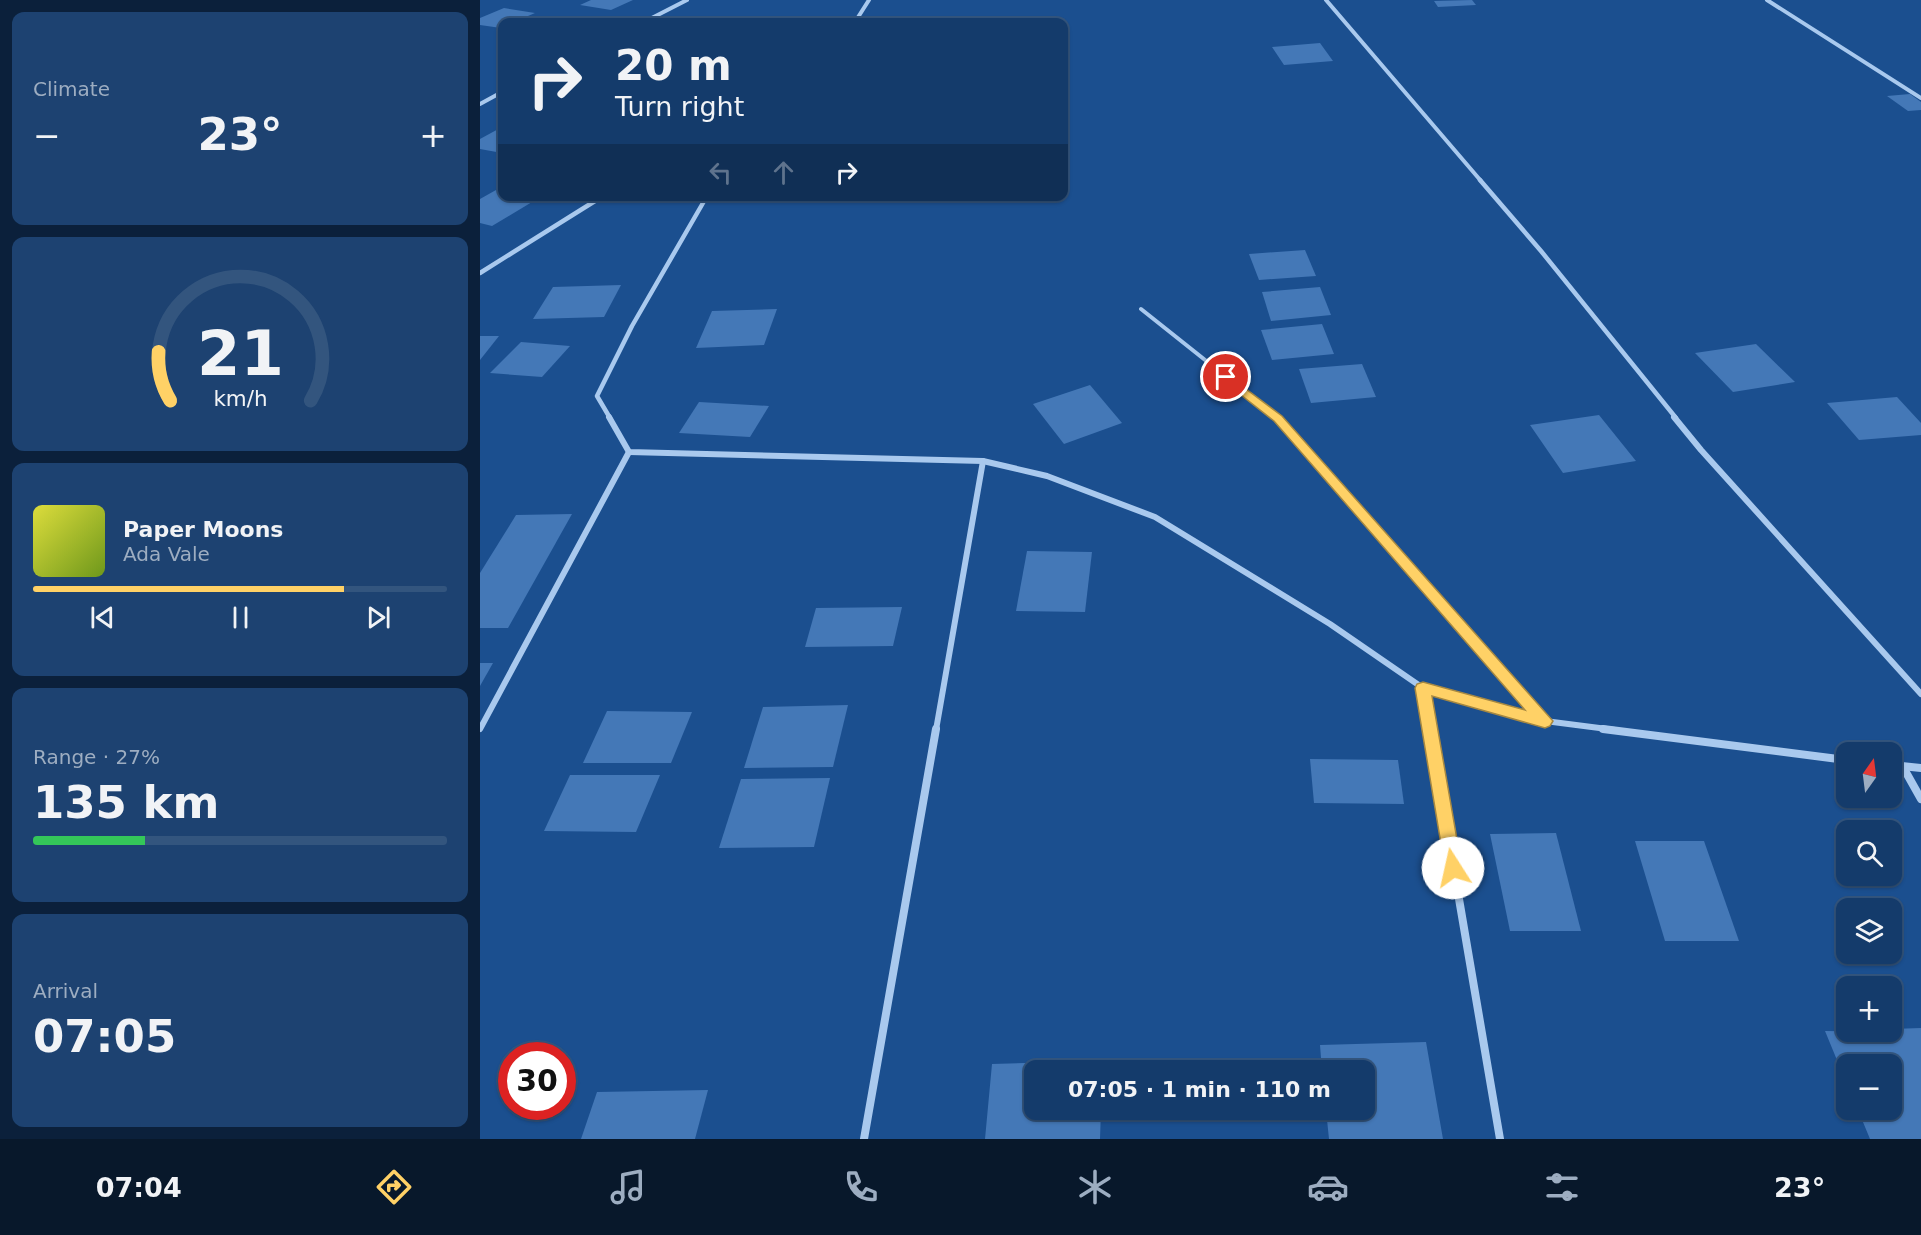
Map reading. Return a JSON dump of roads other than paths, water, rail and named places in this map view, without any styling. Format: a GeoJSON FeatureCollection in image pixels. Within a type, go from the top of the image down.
{"type":"FeatureCollection","features":[{"type":"Feature","properties":{"kind":"street"},"geometry":{"type":"LineString","coordinates":[[652,18],[687,0]]}},
{"type":"Feature","properties":{"kind":"street"},"geometry":{"type":"LineString","coordinates":[[858,18],[869,0]]}},
{"type":"Feature","properties":{"kind":"street"},"geometry":{"type":"LineString","coordinates":[[1326,0],[1541,251],[1701,450],[1921,694]]}},
{"type":"Feature","properties":{"kind":"street"},"geometry":{"type":"LineString","coordinates":[[1767,0],[1921,98]]}},
{"type":"Feature","properties":{"kind":"street"},"geometry":{"type":"LineString","coordinates":[[480,104],[498,94]]}},
{"type":"Feature","properties":{"kind":"street"},"geometry":{"type":"LineString","coordinates":[[480,273],[595,201]]}},
{"type":"Feature","properties":{"kind":"street"},"geometry":{"type":"LineString","coordinates":[[629,452],[597,396],[632,326],[704,201]]}},
{"type":"Feature","properties":{"kind":"street"},"geometry":{"type":"LineString","coordinates":[[629,452],[983,461],[1047,476],[1155,517],[1330,624],[1423,688],[1545,721],[1836,759]]}},
{"type":"Feature","properties":{"kind":"street"},"geometry":{"type":"LineString","coordinates":[[480,729],[629,452]]}},
{"type":"Feature","properties":{"kind":"street"},"geometry":{"type":"LineString","coordinates":[[864,1139],[983,461]]}},
{"type":"Feature","properties":{"kind":"street"},"geometry":{"type":"LineString","coordinates":[[1423,688],[1500,1139]]}},
{"type":"Feature","properties":{"kind":"street"},"geometry":{"type":"LineString","coordinates":[[1903,767],[1921,768]]}},
{"type":"Feature","properties":{"kind":"street"},"geometry":{"type":"LineString","coordinates":[[1903,767],[1921,799]]}},
{"type":"Feature","properties":{"kind":"lane"},"geometry":{"type":"LineString","coordinates":[[1141,309],[1278,418],[1545,721]]}}]}
